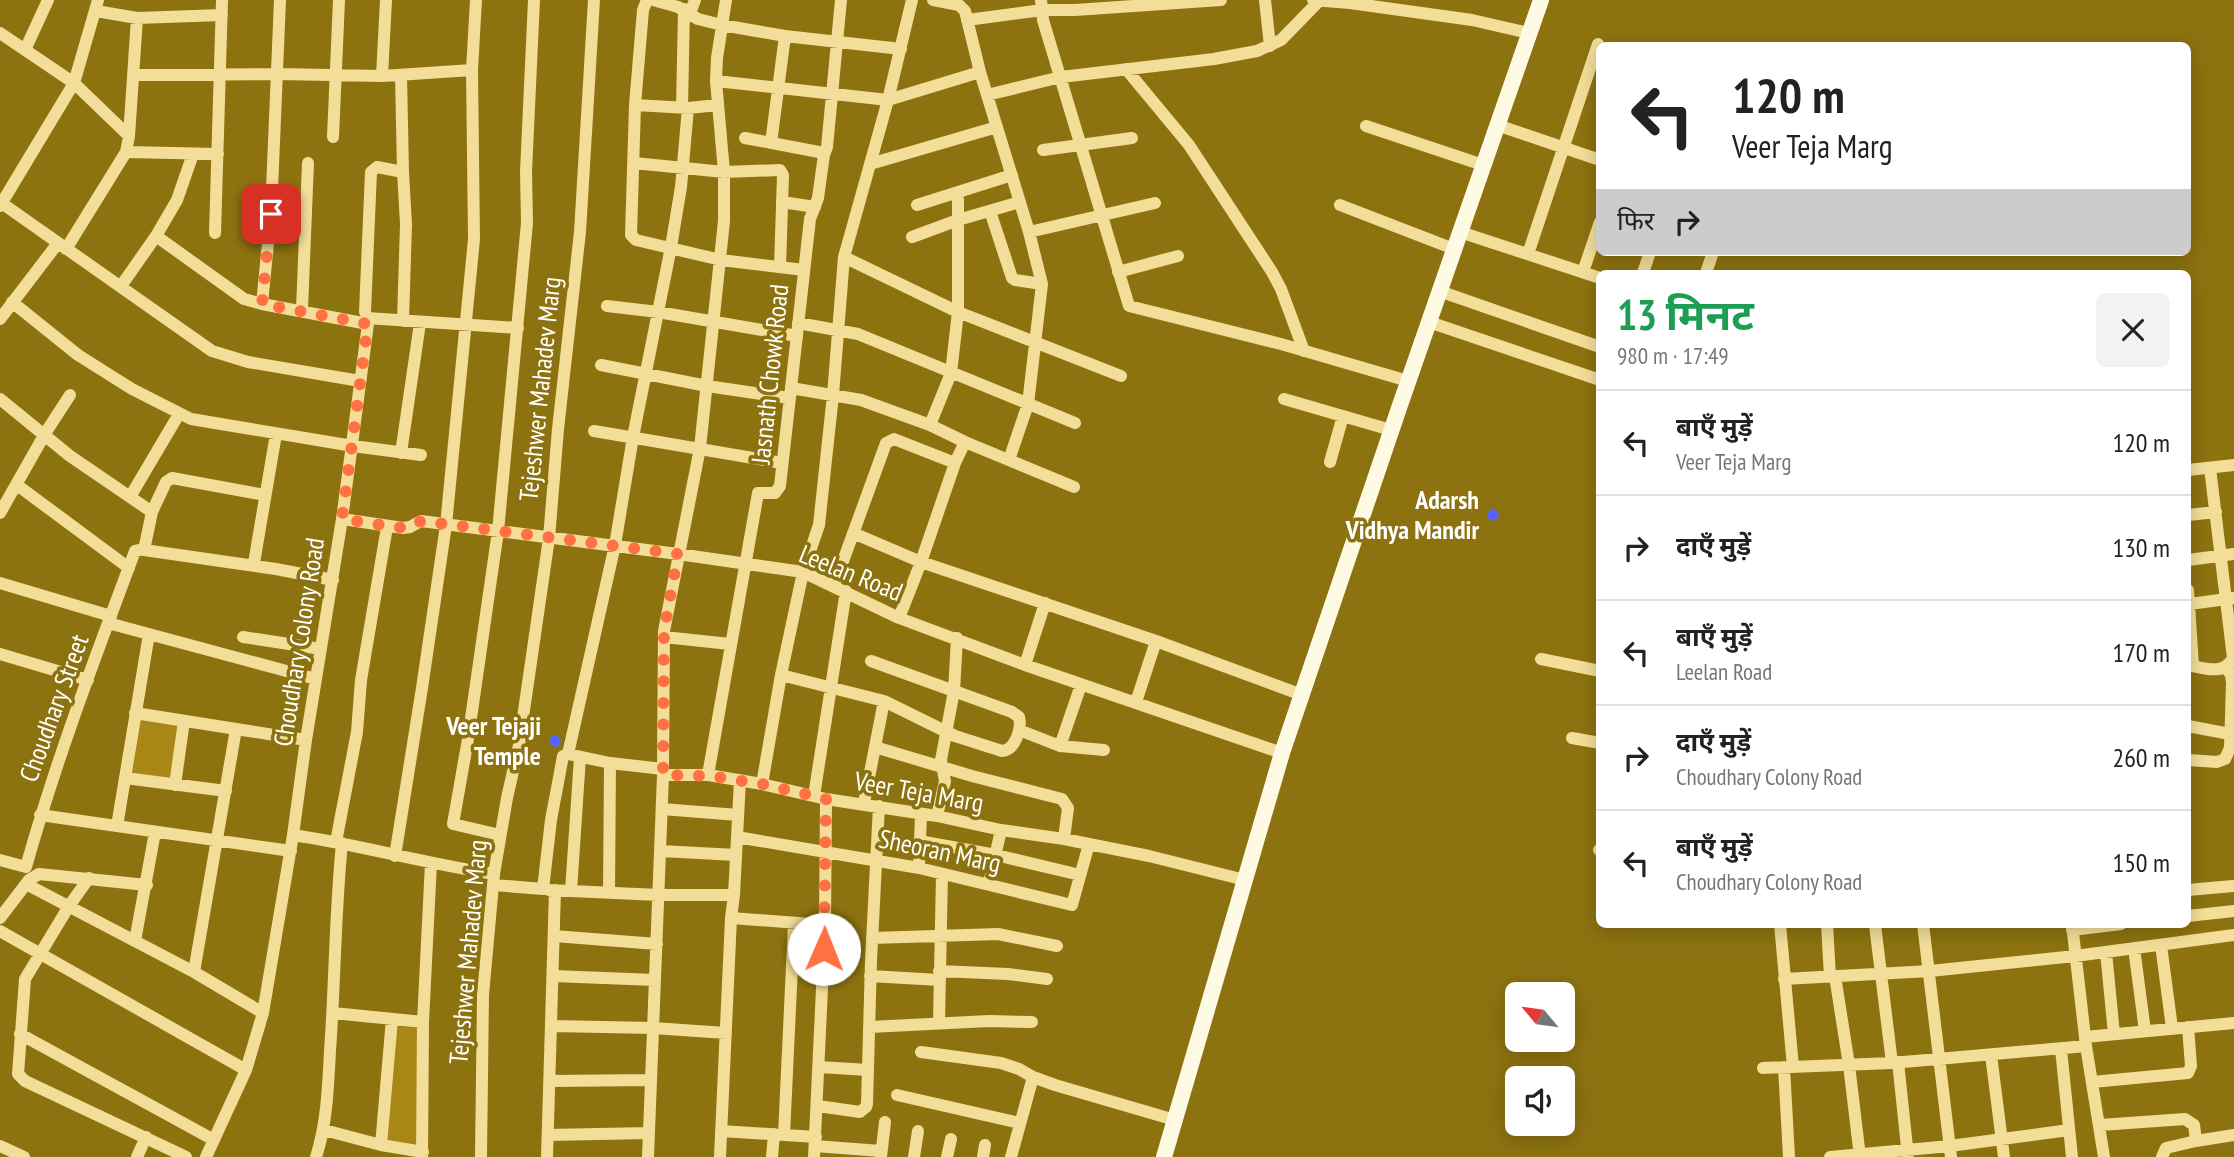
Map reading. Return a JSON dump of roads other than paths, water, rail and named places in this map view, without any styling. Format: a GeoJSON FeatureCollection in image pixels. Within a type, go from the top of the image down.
{"type":"FeatureCollection","features":[{"type":"Feature","properties":{"kind":"main road"},"geometry":{"type":"LineString","coordinates":[[1164,1157],[1282,753],[1541,0]]}},
{"type":"Feature","properties":{"kind":"street"},"geometry":{"type":"LineString","coordinates":[[25,50],[48,0]]}},
{"type":"Feature","properties":{"kind":"street"},"geometry":{"type":"LineString","coordinates":[[215,233],[222,0]]}},
{"type":"Feature","properties":{"kind":"street"},"geometry":{"type":"LineString","coordinates":[[156,236],[244,299],[262,304],[271,214],[280,0]]}},
{"type":"Feature","properties":{"kind":"street"},"geometry":{"type":"LineString","coordinates":[[333,137],[339,0]]}},
{"type":"Feature","properties":{"kind":"street"},"geometry":{"type":"LineString","coordinates":[[382,76],[386,0]]}},
{"type":"Feature","properties":{"kind":"street"},"geometry":{"type":"LineString","coordinates":[[395,856],[446,525],[474,239],[472,70],[476,0]]}},
{"type":"Feature","properties":{"kind":"street"},"geometry":{"type":"LineString","coordinates":[[500,835],[453,824],[498,531],[518,328],[527,223],[526,172],[534,0]]}},
{"type":"Feature","properties":{"kind":"street","name":"Tejeshwer Mahadev Marg"},"geometry":{"type":"LineString","coordinates":[[481,1157],[483,995],[494,879],[500,835],[519,745],[549,536],[580,232],[594,0]]}},
{"type":"Feature","properties":{"kind":"street"},"geometry":{"type":"LineString","coordinates":[[647,0],[643,10],[635,105],[631,235],[636,240],[721,260],[804,270]]}},
{"type":"Feature","properties":{"kind":"street"},"geometry":{"type":"LineString","coordinates":[[653,0],[687,11],[698,19],[722,25],[785,36],[901,49]]}},
{"type":"Feature","properties":{"kind":"street"},"geometry":{"type":"LineString","coordinates":[[571,891],[574,756],[671,247],[683,167],[687,11],[695,0]]}},
{"type":"Feature","properties":{"kind":"street"},"geometry":{"type":"LineString","coordinates":[[648,1157],[661,851],[664,637],[700,448],[721,260],[724,172],[716,81],[726,0]]}},
{"type":"Feature","properties":{"kind":"street","name":"Jasnath Chowk Road"},"geometry":{"type":"LineString","coordinates":[[708,775],[758,493],[772,494],[778,490],[810,219],[822,177],[827,146],[841,0]]}},
{"type":"Feature","properties":{"kind":"street"},"geometry":{"type":"LineString","coordinates":[[762,784],[803,572],[819,525],[844,257],[888,100],[912,0]]}},
{"type":"Feature","properties":{"kind":"street"},"geometry":{"type":"LineString","coordinates":[[933,0],[954,2],[962,7],[967,20],[1042,284],[1028,404],[1009,460]]}},
{"type":"Feature","properties":{"kind":"street"},"geometry":{"type":"LineString","coordinates":[[967,20],[1042,5],[1221,0]]}},
{"type":"Feature","properties":{"kind":"street"},"geometry":{"type":"LineString","coordinates":[[1265,0],[1270,47]]}},
{"type":"Feature","properties":{"kind":"street"},"geometry":{"type":"LineString","coordinates":[[1310,0],[1472,20],[1530,33]]}},
{"type":"Feature","properties":{"kind":"street"},"geometry":{"type":"LineString","coordinates":[[987,95],[1061,77],[1214,60],[1257,51],[1281,40],[1320,0]]}},
{"type":"Feature","properties":{"kind":"street"},"geometry":{"type":"LineString","coordinates":[[222,15],[137,18],[97,5],[74,83],[1,204],[214,352],[248,362],[360,381]]}},
{"type":"Feature","properties":{"kind":"street"},"geometry":{"type":"LineString","coordinates":[[1042,5],[1118,272],[1124,306],[1304,351],[1408,381]]}},
{"type":"Feature","properties":{"kind":"street"},"geometry":{"type":"LineString","coordinates":[[0,319],[62,246],[126,152],[130,135],[137,18]]}},
{"type":"Feature","properties":{"kind":"street"},"geometry":{"type":"LineString","coordinates":[[0,33],[74,83],[130,135]]}},
{"type":"Feature","properties":{"kind":"street"},"geometry":{"type":"LineString","coordinates":[[771,143],[785,36]]}},
{"type":"Feature","properties":{"kind":"street"},"geometry":{"type":"LineString","coordinates":[[1528,254],[1596,50]]}},
{"type":"Feature","properties":{"kind":"street"},"geometry":{"type":"LineString","coordinates":[[1126,69],[1189,145],[1272,272],[1304,351]]}},
{"type":"Feature","properties":{"kind":"street"},"geometry":{"type":"LineString","coordinates":[[133,75],[382,76],[472,70]]}},
{"type":"Feature","properties":{"kind":"street"},"geometry":{"type":"LineString","coordinates":[[716,81],[888,100],[980,72]]}},
{"type":"Feature","properties":{"kind":"street"},"geometry":{"type":"LineString","coordinates":[[401,75],[406,224],[403,321]]}},
{"type":"Feature","properties":{"kind":"street"},"geometry":{"type":"LineString","coordinates":[[635,105],[685,108],[718,105]]}},
{"type":"Feature","properties":{"kind":"street"},"geometry":{"type":"LineString","coordinates":[[1497,125],[1596,159]]}},
{"type":"Feature","properties":{"kind":"street"},"geometry":{"type":"LineString","coordinates":[[1366,126],[1483,165]]}},
{"type":"Feature","properties":{"kind":"street"},"geometry":{"type":"LineString","coordinates":[[870,164],[997,127]]}},
{"type":"Feature","properties":{"kind":"street"},"geometry":{"type":"LineString","coordinates":[[745,138],[824,153]]}},
{"type":"Feature","properties":{"kind":"street"},"geometry":{"type":"LineString","coordinates":[[1042,150],[1132,138]]}},
{"type":"Feature","properties":{"kind":"street"},"geometry":{"type":"LineString","coordinates":[[126,152],[218,154]]}},
{"type":"Feature","properties":{"kind":"street"},"geometry":{"type":"LineString","coordinates":[[121,286],[177,200],[193,153]]}},
{"type":"Feature","properties":{"kind":"street"},"geometry":{"type":"LineString","coordinates":[[302,309],[308,163]]}},
{"type":"Feature","properties":{"kind":"street"},"geometry":{"type":"LineString","coordinates":[[634,163],[724,172],[780,170],[783,174],[780,267]]}},
{"type":"Feature","properties":{"kind":"street"},"geometry":{"type":"LineString","coordinates":[[403,172],[377,167],[371,172],[366,315],[420,323],[518,328]]}},
{"type":"Feature","properties":{"kind":"street"},"geometry":{"type":"LineString","coordinates":[[917,205],[1012,175]]}},
{"type":"Feature","properties":{"kind":"street"},"geometry":{"type":"LineString","coordinates":[[930,425],[951,373],[958,312],[958,199]]}},
{"type":"Feature","properties":{"kind":"street"},"geometry":{"type":"LineString","coordinates":[[782,202],[815,207]]}},
{"type":"Feature","properties":{"kind":"street"},"geometry":{"type":"LineString","coordinates":[[912,237],[1020,202]]}},
{"type":"Feature","properties":{"kind":"street"},"geometry":{"type":"LineString","coordinates":[[1029,232],[1155,204]]}},
{"type":"Feature","properties":{"kind":"street"},"geometry":{"type":"LineString","coordinates":[[1340,205],[1454,249]]}},
{"type":"Feature","properties":{"kind":"street"},"geometry":{"type":"LineString","coordinates":[[990,212],[1012,278],[1042,284]]}},
{"type":"Feature","properties":{"kind":"street"},"geometry":{"type":"LineString","coordinates":[[1460,232],[1596,277]]}},
{"type":"Feature","properties":{"kind":"street"},"geometry":{"type":"LineString","coordinates":[[1583,272],[1596,234]]}},
{"type":"Feature","properties":{"kind":"street"},"geometry":{"type":"LineString","coordinates":[[844,257],[958,312],[1121,376]]}},
{"type":"Feature","properties":{"kind":"street"},"geometry":{"type":"LineString","coordinates":[[1118,272],[1178,257]]}},
{"type":"Feature","properties":{"kind":"street"},"geometry":{"type":"LineString","coordinates":[[1440,291],[1596,346]]}},
{"type":"Feature","properties":{"kind":"street"},"geometry":{"type":"LineString","coordinates":[[12,302],[78,355],[132,389],[179,414],[207,423],[421,455]]}},
{"type":"Feature","properties":{"kind":"street","name":"Choudhary Colony Road"},"geometry":{"type":"LineString","coordinates":[[209,1156],[246,1070],[263,1013],[342,519],[368,324],[262,304]]}},
{"type":"Feature","properties":{"kind":"street"},"geometry":{"type":"LineString","coordinates":[[607,306],[714,322],[798,330],[837,329],[869,338],[1075,423]]}},
{"type":"Feature","properties":{"kind":"street"},"geometry":{"type":"LineString","coordinates":[[1429,322],[1596,379]]}},
{"type":"Feature","properties":{"kind":"street"},"geometry":{"type":"LineString","coordinates":[[401,453],[420,323]]}},
{"type":"Feature","properties":{"kind":"street"},"geometry":{"type":"LineString","coordinates":[[601,365],[707,386],[833,395],[861,400],[930,425],[1074,487]]}},
{"type":"Feature","properties":{"kind":"street"},"geometry":{"type":"LineString","coordinates":[[0,513],[70,395]]}},
{"type":"Feature","properties":{"kind":"street"},"geometry":{"type":"LineString","coordinates":[[0,399],[70,456],[152,512]]}},
{"type":"Feature","properties":{"kind":"street"},"geometry":{"type":"LineString","coordinates":[[1284,399],[1391,430]]}},
{"type":"Feature","properties":{"kind":"street"},"geometry":{"type":"LineString","coordinates":[[130,496],[179,414]]}},
{"type":"Feature","properties":{"kind":"street"},"geometry":{"type":"LineString","coordinates":[[1330,462],[1343,416]]}},
{"type":"Feature","properties":{"kind":"street"},"geometry":{"type":"LineString","coordinates":[[594,431],[782,463]]}},
{"type":"Feature","properties":{"kind":"street"},"geometry":{"type":"LineString","coordinates":[[254,563],[275,434]]}},
{"type":"Feature","properties":{"kind":"street"},"geometry":{"type":"LineString","coordinates":[[815,1147],[825,925],[820,797],[840,588],[853,533],[884,447],[890,440],[894,439],[955,463]]}},
{"type":"Feature","properties":{"kind":"street"},"geometry":{"type":"LineString","coordinates":[[899,618],[965,442]]}},
{"type":"Feature","properties":{"kind":"street"},"geometry":{"type":"LineString","coordinates":[[2191,470],[2234,465]]}},
{"type":"Feature","properties":{"kind":"street"},"geometry":{"type":"LineString","coordinates":[[2191,666],[2213,669],[2226,667],[2233,658],[2228,555],[2216,512],[2210,468]]}},
{"type":"Feature","properties":{"kind":"street"},"geometry":{"type":"LineString","coordinates":[[265,495],[173,478],[166,482],[152,512],[145,549],[332,580]]}},
{"type":"Feature","properties":{"kind":"street"},"geometry":{"type":"LineString","coordinates":[[17,485],[129,568]]}},
{"type":"Feature","properties":{"kind":"street"},"geometry":{"type":"LineString","coordinates":[[2191,515],[2216,512]]}},
{"type":"Feature","properties":{"kind":"street","name":"Leelan Road"},"geometry":{"type":"LineString","coordinates":[[342,519],[387,527],[410,527],[421,521],[803,572],[899,618],[1081,685],[1282,753]]}},
{"type":"Feature","properties":{"kind":"street"},"geometry":{"type":"LineString","coordinates":[[316,1157],[324,1130],[333,1013],[339,842],[357,732],[360,680],[387,527]]}},
{"type":"Feature","properties":{"kind":"street"},"geometry":{"type":"LineString","coordinates":[[853,533],[921,562],[1156,641],[1302,695]]}},
{"type":"Feature","properties":{"kind":"street","name":"Choudhary Street"},"geometry":{"type":"LineString","coordinates":[[0,860],[26,867],[40,815],[135,551],[145,549]]}},
{"type":"Feature","properties":{"kind":"street"},"geometry":{"type":"LineString","coordinates":[[2191,561],[2228,555]]}},
{"type":"Feature","properties":{"kind":"street"},"geometry":{"type":"LineString","coordinates":[[0,583],[149,634],[316,679]]}},
{"type":"Feature","properties":{"kind":"street"},"geometry":{"type":"LineString","coordinates":[[2191,604],[2231,599]]}},
{"type":"Feature","properties":{"kind":"street"},"geometry":{"type":"LineString","coordinates":[[1025,665],[1045,603]]}},
{"type":"Feature","properties":{"kind":"street"},"geometry":{"type":"LineString","coordinates":[[117,827],[149,634]]}},
{"type":"Feature","properties":{"kind":"street"},"geometry":{"type":"LineString","coordinates":[[243,636],[321,649]]}},
{"type":"Feature","properties":{"kind":"street"},"geometry":{"type":"LineString","coordinates":[[664,637],[730,644]]}},
{"type":"Feature","properties":{"kind":"street"},"geometry":{"type":"LineString","coordinates":[[937,816],[945,781],[941,760],[954,691],[957,638]]}},
{"type":"Feature","properties":{"kind":"street"},"geometry":{"type":"LineString","coordinates":[[1136,702],[1156,641]]}},
{"type":"Feature","properties":{"kind":"street"},"geometry":{"type":"LineString","coordinates":[[0,654],[88,680]]}},
{"type":"Feature","properties":{"kind":"street"},"geometry":{"type":"LineString","coordinates":[[1541,659],[1596,670]]}},
{"type":"Feature","properties":{"kind":"street"},"geometry":{"type":"LineString","coordinates":[[781,675],[884,701],[947,732],[1007,751],[1013,744],[1021,721],[1012,712],[871,661]]}},
{"type":"Feature","properties":{"kind":"street"},"geometry":{"type":"LineString","coordinates":[[2191,760],[2222,761],[2230,748],[2232,683],[2226,667]]}},
{"type":"Feature","properties":{"kind":"street"},"geometry":{"type":"LineString","coordinates":[[1060,746],[1081,685]]}},
{"type":"Feature","properties":{"kind":"street"},"geometry":{"type":"LineString","coordinates":[[864,803],[884,701]]}},
{"type":"Feature","properties":{"kind":"street"},"geometry":{"type":"LineString","coordinates":[[135,713],[306,740]]}},
{"type":"Feature","properties":{"kind":"street"},"geometry":{"type":"LineString","coordinates":[[175,785],[184,721]]}},
{"type":"Feature","properties":{"kind":"street"},"geometry":{"type":"LineString","coordinates":[[2191,727],[2230,734]]}},
{"type":"Feature","properties":{"kind":"street"},"geometry":{"type":"LineString","coordinates":[[194,972],[236,729]]}},
{"type":"Feature","properties":{"kind":"street"},"geometry":{"type":"LineString","coordinates":[[1018,730],[1060,746],[1104,750]]}},
{"type":"Feature","properties":{"kind":"street"},"geometry":{"type":"LineString","coordinates":[[1572,738],[1596,742]]}},
{"type":"Feature","properties":{"kind":"street"},"geometry":{"type":"LineString","coordinates":[[875,747],[1065,801],[1068,808],[1064,839]]}},
{"type":"Feature","properties":{"kind":"street"},"geometry":{"type":"LineString","coordinates":[[547,1157],[554,936],[549,890],[558,779],[563,756],[574,756]]}},
{"type":"Feature","properties":{"kind":"street","name":"Veer Teja Marg"},"geometry":{"type":"LineString","coordinates":[[574,756],[663,772],[740,780],[1000,830],[1064,839],[1172,861],[1245,880]]}},
{"type":"Feature","properties":{"kind":"street"},"geometry":{"type":"LineString","coordinates":[[609,893],[611,763]]}},
{"type":"Feature","properties":{"kind":"street"},"geometry":{"type":"LineString","coordinates":[[125,778],[226,791]]}},
{"type":"Feature","properties":{"kind":"street"},"geometry":{"type":"LineString","coordinates":[[720,1157],[740,780]]}},
{"type":"Feature","properties":{"kind":"street"},"geometry":{"type":"LineString","coordinates":[[818,1107],[863,1110],[867,1104],[870,976],[879,806]]}},
{"type":"Feature","properties":{"kind":"street"},"geometry":{"type":"LineString","coordinates":[[662,809],[738,815]]}},
{"type":"Feature","properties":{"kind":"street"},"geometry":{"type":"LineString","coordinates":[[919,868],[921,814]]}},
{"type":"Feature","properties":{"kind":"street"},"geometry":{"type":"LineString","coordinates":[[40,815],[218,842],[291,850]]}},
{"type":"Feature","properties":{"kind":"street"},"geometry":{"type":"LineString","coordinates":[[989,883],[1000,830]]}},
{"type":"Feature","properties":{"kind":"street"},"geometry":{"type":"LineString","coordinates":[[135,941],[155,832]]}},
{"type":"Feature","properties":{"kind":"street"},"geometry":{"type":"LineString","coordinates":[[293,835],[339,842],[549,890],[734,895]]}},
{"type":"Feature","properties":{"kind":"street","name":"Sheoran Marg"},"geometry":{"type":"LineString","coordinates":[[737,837],[919,868],[1072,905],[1089,844]]}},
{"type":"Feature","properties":{"kind":"street"},"geometry":{"type":"LineString","coordinates":[[919,841],[996,855],[1080,875]]}},
{"type":"Feature","properties":{"kind":"street"},"geometry":{"type":"LineString","coordinates":[[661,851],[736,855]]}},
{"type":"Feature","properties":{"kind":"street"},"geometry":{"type":"LineString","coordinates":[[324,1130],[423,1155],[423,1022],[431,863]]}},
{"type":"Feature","properties":{"kind":"street"},"geometry":{"type":"LineString","coordinates":[[0,918],[26,884],[39,874],[147,885]]}},
{"type":"Feature","properties":{"kind":"street"},"geometry":{"type":"LineString","coordinates":[[939,1022],[942,874]]}},
{"type":"Feature","properties":{"kind":"street"},"geometry":{"type":"LineString","coordinates":[[89,878],[25,979],[17,1069],[21,1078],[186,1157]]}},
{"type":"Feature","properties":{"kind":"street"},"geometry":{"type":"LineString","coordinates":[[26,884],[194,972],[263,1013]]}},
{"type":"Feature","properties":{"kind":"street"},"geometry":{"type":"LineString","coordinates":[[2191,890],[2233,886]]}},
{"type":"Feature","properties":{"kind":"street"},"geometry":{"type":"LineString","coordinates":[[2191,916],[2234,911]]}},
{"type":"Feature","properties":{"kind":"street"},"geometry":{"type":"LineString","coordinates":[[731,918],[825,925]]}},
{"type":"Feature","properties":{"kind":"street"},"geometry":{"type":"LineString","coordinates":[[772,1157],[779,1135],[794,924]]}},
{"type":"Feature","properties":{"kind":"street"},"geometry":{"type":"LineString","coordinates":[[1780,928],[1789,1067],[1789,1157]]}},
{"type":"Feature","properties":{"kind":"street"},"geometry":{"type":"LineString","coordinates":[[1827,928],[1832,977],[1849,1065],[1860,1156]]}},
{"type":"Feature","properties":{"kind":"street"},"geometry":{"type":"LineString","coordinates":[[1875,928],[1908,1154]]}},
{"type":"Feature","properties":{"kind":"street"},"geometry":{"type":"LineString","coordinates":[[1924,928],[1950,1151]]}},
{"type":"Feature","properties":{"kind":"street"},"geometry":{"type":"LineString","coordinates":[[2072,928],[2085,1041],[2104,1157]]}},
{"type":"Feature","properties":{"kind":"street"},"geometry":{"type":"LineString","coordinates":[[0,931],[246,1070]]}},
{"type":"Feature","properties":{"kind":"street"},"geometry":{"type":"LineString","coordinates":[[872,938],[998,934],[1057,946]]}},
{"type":"Feature","properties":{"kind":"street"},"geometry":{"type":"LineString","coordinates":[[1784,979],[1930,971],[2075,956],[2234,935]]}},
{"type":"Feature","properties":{"kind":"street"},"geometry":{"type":"LineString","coordinates":[[554,936],[657,944]]}},
{"type":"Feature","properties":{"kind":"street"},"geometry":{"type":"LineString","coordinates":[[2161,945],[2172,1028]]}},
{"type":"Feature","properties":{"kind":"street"},"geometry":{"type":"LineString","coordinates":[[2134,948],[2145,1031]]}},
{"type":"Feature","properties":{"kind":"street"},"geometry":{"type":"LineString","coordinates":[[2106,952],[2114,1034]]}},
{"type":"Feature","properties":{"kind":"street"},"geometry":{"type":"LineString","coordinates":[[870,976],[939,976],[989,972],[1048,979]]}},
{"type":"Feature","properties":{"kind":"street"},"geometry":{"type":"LineString","coordinates":[[553,976],[655,980]]}},
{"type":"Feature","properties":{"kind":"street"},"geometry":{"type":"LineString","coordinates":[[333,1013],[423,1022]]}},
{"type":"Feature","properties":{"kind":"street"},"geometry":{"type":"LineString","coordinates":[[381,1145],[392,1019]]}},
{"type":"Feature","properties":{"kind":"street"},"geometry":{"type":"LineString","coordinates":[[870,1027],[939,1022],[1032,1022]]}},
{"type":"Feature","properties":{"kind":"street"},"geometry":{"type":"LineString","coordinates":[[1763,1068],[1849,1065],[2061,1049],[2114,1034],[2234,1023]]}},
{"type":"Feature","properties":{"kind":"street"},"geometry":{"type":"LineString","coordinates":[[552,1026],[726,1033]]}},
{"type":"Feature","properties":{"kind":"street"},"geometry":{"type":"LineString","coordinates":[[2092,1082],[2188,1073],[2191,1066],[2188,1027]]}},
{"type":"Feature","properties":{"kind":"street"},"geometry":{"type":"LineString","coordinates":[[20,1034],[215,1140]]}},
{"type":"Feature","properties":{"kind":"street"},"geometry":{"type":"LineString","coordinates":[[2061,1049],[2072,1157]]}},
{"type":"Feature","properties":{"kind":"street"},"geometry":{"type":"LineString","coordinates":[[921,1052],[1001,1063],[1080,1093],[1175,1120]]}},
{"type":"Feature","properties":{"kind":"street"},"geometry":{"type":"LineString","coordinates":[[1992,1055],[2004,1157]]}},
{"type":"Feature","properties":{"kind":"street"},"geometry":{"type":"LineString","coordinates":[[819,1067],[868,1070]]}},
{"type":"Feature","properties":{"kind":"street"},"geometry":{"type":"LineString","coordinates":[[1011,1157],[1033,1077]]}},
{"type":"Feature","properties":{"kind":"street"},"geometry":{"type":"LineString","coordinates":[[550,1081],[652,1080]]}},
{"type":"Feature","properties":{"kind":"street"},"geometry":{"type":"LineString","coordinates":[[897,1095],[1020,1124]]}},
{"type":"Feature","properties":{"kind":"street"},"geometry":{"type":"LineString","coordinates":[[2100,1125],[2185,1119],[2194,1125],[2196,1141]]}},
{"type":"Feature","properties":{"kind":"street"},"geometry":{"type":"LineString","coordinates":[[721,1130],[779,1135],[815,1147],[881,1154],[885,1122]]}},
{"type":"Feature","properties":{"kind":"street"},"geometry":{"type":"LineString","coordinates":[[914,1157],[918,1130]]}},
{"type":"Feature","properties":{"kind":"street"},"geometry":{"type":"LineString","coordinates":[[1830,1157],[1950,1151],[2069,1130]]}},
{"type":"Feature","properties":{"kind":"street"},"geometry":{"type":"LineString","coordinates":[[548,1135],[649,1133]]}},
{"type":"Feature","properties":{"kind":"street"},"geometry":{"type":"LineString","coordinates":[[2162,1157],[2166,1148],[2234,1135]]}},
{"type":"Feature","properties":{"kind":"street"},"geometry":{"type":"LineString","coordinates":[[137,1157],[146,1137]]}},
{"type":"Feature","properties":{"kind":"street"},"geometry":{"type":"LineString","coordinates":[[947,1157],[951,1139]]}},
{"type":"Feature","properties":{"kind":"street"},"geometry":{"type":"LineString","coordinates":[[0,1146],[24,1157]]}},
{"type":"Feature","properties":{"kind":"place","name":"Adarsh Vidhya Mandir"},"geometry":{"type":"Point","coordinates":[1493,515]}},
{"type":"Feature","properties":{"kind":"place","name":"Veer Tejaji Temple"},"geometry":{"type":"Point","coordinates":[555,741]}}]}
